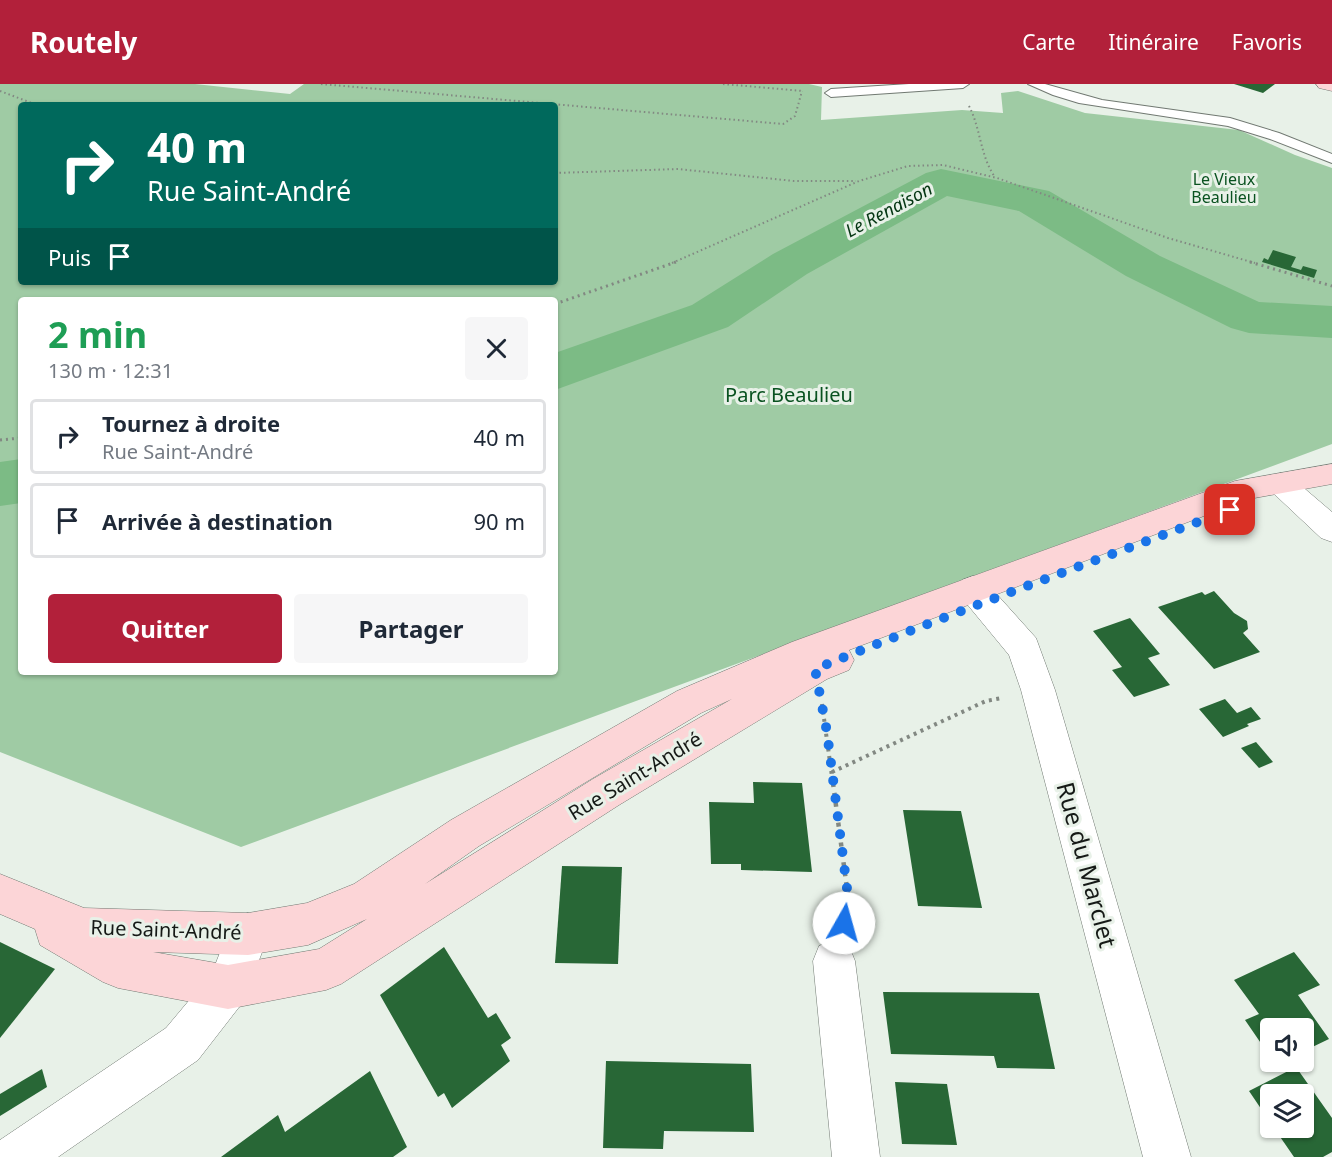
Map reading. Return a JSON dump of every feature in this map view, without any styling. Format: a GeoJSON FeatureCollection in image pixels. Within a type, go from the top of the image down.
{"type":"FeatureCollection","features":[{"type":"Feature","properties":{"kind":"street"},"geometry":{"type":"LineString","coordinates":[[1325,84],[1332,86]]}},
{"type":"Feature","properties":{"kind":"street","name":"Rue Saint-André"},"geometry":{"type":"LineString","coordinates":[[0,894],[84,928],[248,934],[308,924],[368,898],[465,833],[689,702],[804,652],[1073,568],[1252,502],[1281,484],[1332,474]]}},
{"type":"Feature","properties":{"kind":"street"},"geometry":{"type":"LineString","coordinates":[[1281,484],[1332,530]]}},
{"type":"Feature","properties":{"kind":"street","name":"Rue Saint-André"},"geometry":{"type":"LineString","coordinates":[[0,899],[118,967],[228,987],[326,969],[606,792],[815,669],[924,625],[979,596]]}},
{"type":"Feature","properties":{"kind":"street","name":"Rue du Marclet"},"geometry":{"type":"LineString","coordinates":[[979,596],[1024,648],[1038,690],[1167,1157]]}},
{"type":"Feature","properties":{"kind":"street"},"geometry":{"type":"LineString","coordinates":[[17,1157],[182,1044],[228,987],[248,934]]}},
{"type":"Feature","properties":{"kind":"street"},"geometry":{"type":"LineString","coordinates":[[834,961],[856,1157]]}},
{"type":"Feature","properties":{"kind":"lane"},"geometry":{"type":"LineString","coordinates":[[831,93],[963,84]]}},
{"type":"Feature","properties":{"kind":"lane"},"geometry":{"type":"LineString","coordinates":[[1034,84],[1095,104],[1233,123],[1271,134],[1332,159]]}},
{"type":"Feature","properties":{"kind":"path"},"geometry":{"type":"LineString","coordinates":[[321,84],[526,102]]}},
{"type":"Feature","properties":{"kind":"path"},"geometry":{"type":"LineString","coordinates":[[558,105],[783,124],[795,118],[802,91],[723,84]]}},
{"type":"Feature","properties":{"kind":"path"},"geometry":{"type":"LineString","coordinates":[[0,91],[29,102]]}},
{"type":"Feature","properties":{"kind":"path"},"geometry":{"type":"LineString","coordinates":[[969,106],[975,115],[987,168],[997,178]]}},
{"type":"Feature","properties":{"kind":"path"},"geometry":{"type":"LineString","coordinates":[[558,303],[662,268],[859,181],[908,166],[944,165],[997,178],[1168,238],[1332,286]]}},
{"type":"Feature","properties":{"kind":"path"},"geometry":{"type":"LineString","coordinates":[[558,173],[678,169],[794,181],[859,181]]}},
{"type":"Feature","properties":{"kind":"path"},"geometry":{"type":"LineString","coordinates":[[0,440],[18,438]]}},
{"type":"Feature","properties":{"kind":"path"},"geometry":{"type":"LineString","coordinates":[[815,669],[832,772],[849,904],[834,961]]}},
{"type":"Feature","properties":{"kind":"path"},"geometry":{"type":"LineString","coordinates":[[832,772],[986,701],[1038,690]]}},
{"type":"Feature","properties":{"kind":"green space","name":"Parc Beaulieu"},"geometry":{"type":"Polygon","coordinates":[[[0,84],[195,84],[290,94],[304,84],[809,84],[822,87],[821,120],[962,110],[1003,113],[1001,93],[1018,91],[1085,113],[1239,130],[1295,155],[1332,168],[1332,444],[241,847],[0,752],[0,84]]]}},
{"type":"Feature","properties":{"kind":"building"},"geometry":{"type":"Polygon","coordinates":[[[1234,84],[1275,84],[1263,93],[1234,84]]]}},
{"type":"Feature","properties":{"kind":"building"},"geometry":{"type":"Polygon","coordinates":[[[1273,250],[1296,257],[1291,267],[1301,270],[1303,266],[1317,270],[1314,278],[1262,262],[1264,258],[1268,260],[1273,250]]]}},
{"type":"Feature","properties":{"kind":"building"},"geometry":{"type":"Polygon","coordinates":[[[1214,591],[1234,613],[1247,621],[1248,629],[1243,633],[1260,652],[1214,669],[1158,607],[1202,592],[1205,595],[1214,591]]]}},
{"type":"Feature","properties":{"kind":"building"},"geometry":{"type":"Polygon","coordinates":[[[1130,618],[1160,654],[1148,658],[1170,685],[1134,697],[1112,670],[1122,667],[1093,631],[1130,618]]]}},
{"type":"Feature","properties":{"kind":"building"},"geometry":{"type":"Polygon","coordinates":[[[1225,699],[1237,713],[1251,707],[1261,719],[1223,737],[1199,709],[1225,699]]]}},
{"type":"Feature","properties":{"kind":"building"},"geometry":{"type":"Polygon","coordinates":[[[1256,742],[1273,762],[1259,768],[1241,748],[1256,742]]]}},
{"type":"Feature","properties":{"kind":"building"},"geometry":{"type":"Polygon","coordinates":[[[753,782],[802,783],[812,872],[741,870],[741,864],[711,864],[709,802],[754,803],[753,782]]]}},
{"type":"Feature","properties":{"kind":"building"},"geometry":{"type":"Polygon","coordinates":[[[903,810],[961,811],[982,908],[918,906],[903,810]]]}},
{"type":"Feature","properties":{"kind":"building"},"geometry":{"type":"Polygon","coordinates":[[[562,866],[622,867],[618,964],[555,963],[562,866]]]}},
{"type":"Feature","properties":{"kind":"building"},"geometry":{"type":"Polygon","coordinates":[[[0,942],[55,969],[0,1038],[0,942]]]}},
{"type":"Feature","properties":{"kind":"building"},"geometry":{"type":"Polygon","coordinates":[[[444,947],[488,1018],[496,1013],[511,1038],[501,1045],[510,1061],[452,1108],[444,1093],[438,1097],[380,995],[444,947]]]}},
{"type":"Feature","properties":{"kind":"building"},"geometry":{"type":"Polygon","coordinates":[[[1294,952],[1320,985],[1298,995],[1329,1039],[1314,1046],[1314,1018],[1260,1018],[1260,1042],[1245,1020],[1259,1014],[1234,980],[1294,952]]]}},
{"type":"Feature","properties":{"kind":"building"},"geometry":{"type":"Polygon","coordinates":[[[883,992],[1039,993],[1055,1069],[997,1068],[994,1056],[891,1054],[883,992]]]}},
{"type":"Feature","properties":{"kind":"building"},"geometry":{"type":"Polygon","coordinates":[[[606,1061],[751,1064],[754,1132],[664,1131],[663,1149],[603,1148],[606,1061]]]}},
{"type":"Feature","properties":{"kind":"building"},"geometry":{"type":"Polygon","coordinates":[[[42,1069],[47,1087],[0,1116],[0,1094],[42,1069]]]}},
{"type":"Feature","properties":{"kind":"building"},"geometry":{"type":"Polygon","coordinates":[[[370,1071],[407,1147],[393,1157],[221,1157],[278,1115],[285,1132],[370,1071]]]}},
{"type":"Feature","properties":{"kind":"building"},"geometry":{"type":"Polygon","coordinates":[[[1286,1072],[1300,1072],[1308,1084],[1263,1084],[1286,1072]]]}},
{"type":"Feature","properties":{"kind":"building"},"geometry":{"type":"Polygon","coordinates":[[[895,1082],[947,1084],[957,1145],[902,1144],[895,1082]]]}},
{"type":"Feature","properties":{"kind":"building"},"geometry":{"type":"Polygon","coordinates":[[[1260,1085],[1260,1107],[1249,1091],[1260,1085]]]}},
{"type":"Feature","properties":{"kind":"building"},"geometry":{"type":"Polygon","coordinates":[[[1314,1092],[1332,1118],[1332,1152],[1323,1157],[1294,1157],[1281,1138],[1314,1138],[1314,1092]]]}},
{"type":"Feature","properties":{"kind":"waterway","name":"Le Renaison"},"geometry":{"type":"LineString","coordinates":[[558,371],[710,316],[790,264],[941,182],[1033,200],[1143,266],[1249,317],[1332,322]]}},
{"type":"Feature","properties":{"kind":"waterway","name":"Le Renaison"},"geometry":{"type":"LineString","coordinates":[[0,484],[18,481]]}},
{"type":"Feature","properties":{"kind":"route"},"geometry":{"type":"LineString","coordinates":[[844,923],[849,904],[827,732],[815,669],[924,625],[985,604],[1073,568],[1230,510]]}},
{"type":"Feature","properties":{"kind":"park label","name":"Le Vieux Beaulieu"},"geometry":{"type":"Point","coordinates":[1224,188]}}]}
